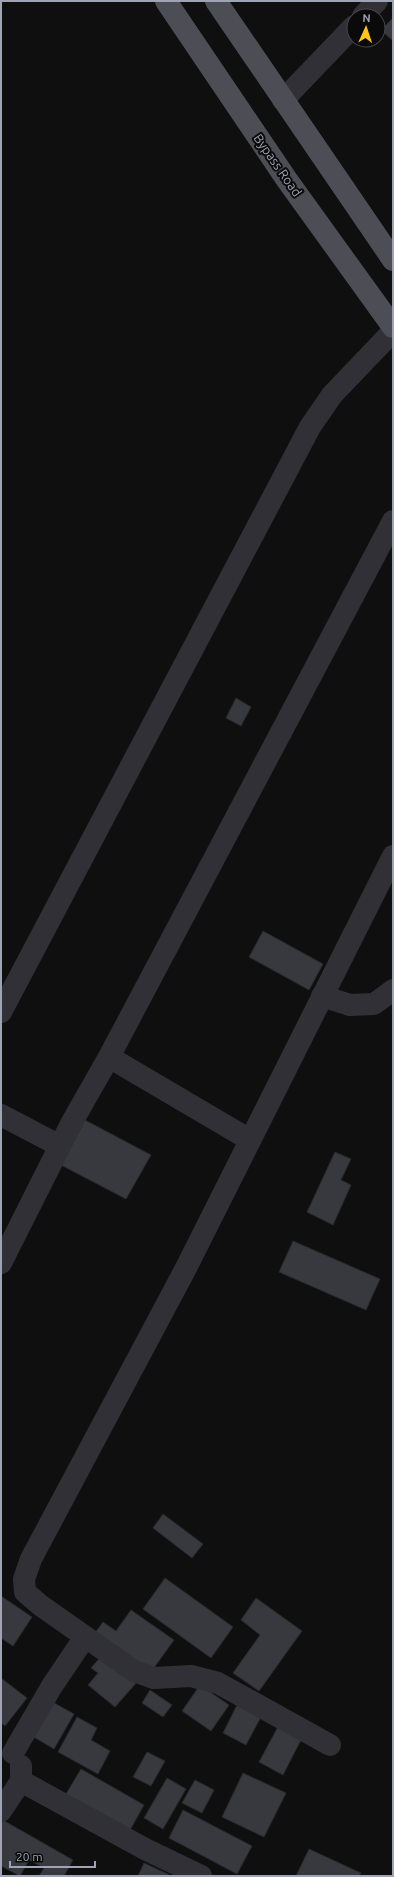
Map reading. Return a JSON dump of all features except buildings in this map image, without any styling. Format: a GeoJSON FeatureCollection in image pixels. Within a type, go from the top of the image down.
{"type":"FeatureCollection","features":[{"type":"Feature","properties":{"kind":"main road","name":"Bypass Road"},"geometry":{"type":"LineString","coordinates":[[166,1],[287,180],[393,327]]}},
{"type":"Feature","properties":{"kind":"main road"},"geometry":{"type":"LineString","coordinates":[[216,1],[283,100],[390,248]]}},
{"type":"Feature","properties":{"kind":"street"},"geometry":{"type":"LineString","coordinates":[[283,100],[346,34]]}},
{"type":"Feature","properties":{"kind":"street"},"geometry":{"type":"LineString","coordinates":[[1,1012],[310,427],[332,395],[393,331]]}},
{"type":"Feature","properties":{"kind":"street"},"geometry":{"type":"LineString","coordinates":[[1,1263],[88,1091],[109,1057],[393,521]]}},
{"type":"Feature","properties":{"kind":"street"},"geometry":{"type":"LineString","coordinates":[[330,1745],[218,1683],[191,1676],[154,1678],[134,1671],[40,1606],[24,1592],[24,1579],[31,1559],[186,1268],[393,856]]}},
{"type":"Feature","properties":{"kind":"street"},"geometry":{"type":"LineString","coordinates":[[322,996],[350,1006],[374,1004],[393,990]]}},
{"type":"Feature","properties":{"kind":"street"},"geometry":{"type":"LineString","coordinates":[[109,1057],[250,1140]]}},
{"type":"Feature","properties":{"kind":"street"},"geometry":{"type":"LineString","coordinates":[[1,1115],[60,1146]]}},
{"type":"Feature","properties":{"kind":"street"},"geometry":{"type":"LineString","coordinates":[[1,1811],[21,1781],[22,1765],[7,1748],[85,1637]]}},
{"type":"Feature","properties":{"kind":"street"},"geometry":{"type":"LineString","coordinates":[[21,1781],[145,1849],[201,1876]]}}]}
